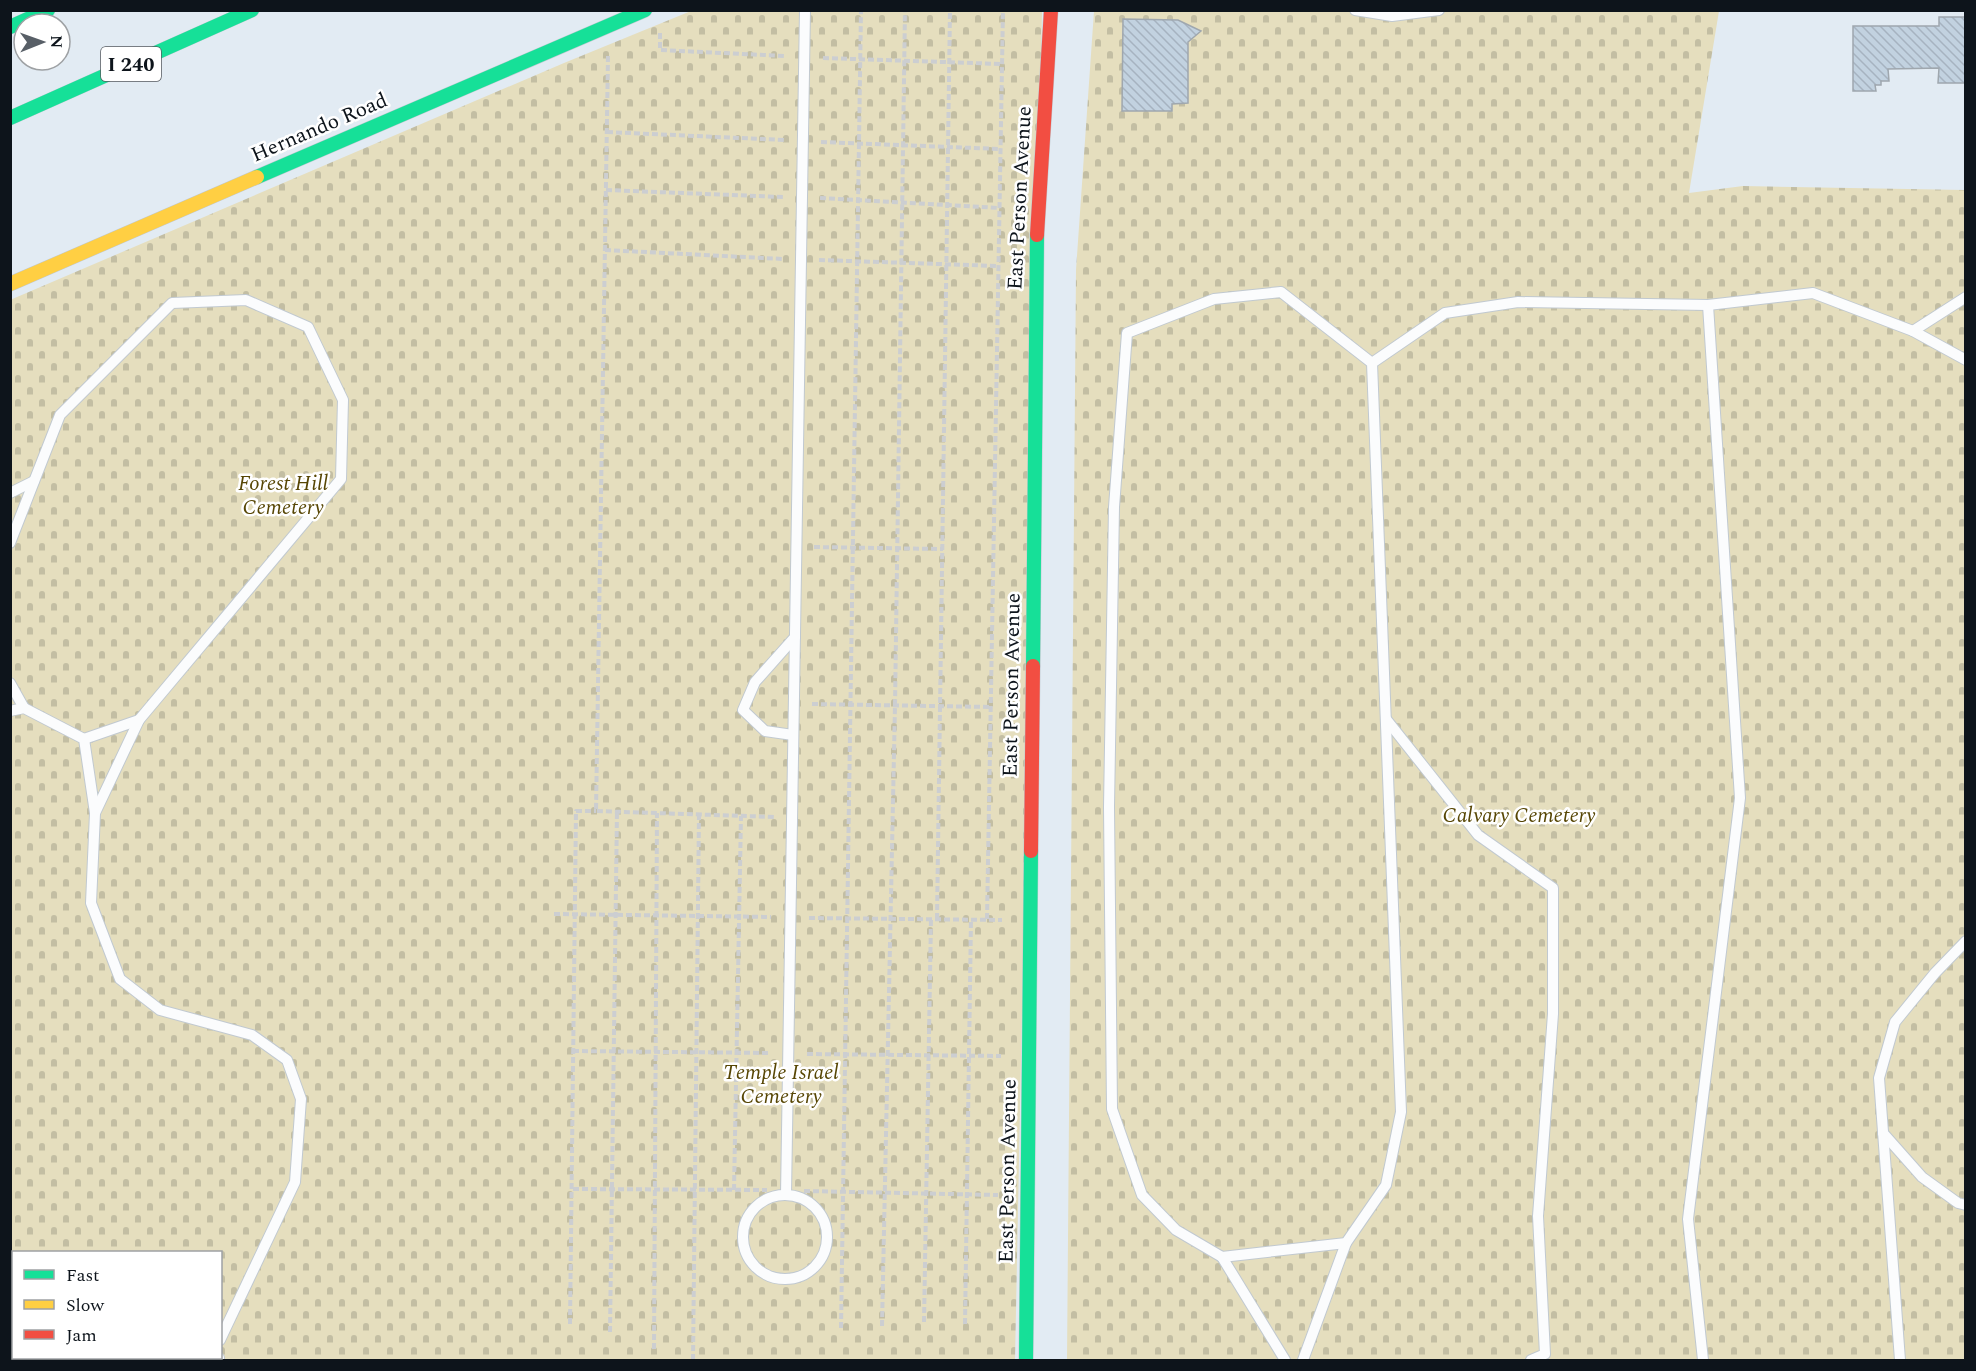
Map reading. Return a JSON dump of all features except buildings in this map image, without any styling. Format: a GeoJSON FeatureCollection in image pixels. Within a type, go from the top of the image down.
{"type":"FeatureCollection","features":[{"type":"Feature","properties":{"kind":"main road"},"geometry":{"type":"LineString","coordinates":[[10,27],[48,10]]}},
{"type":"Feature","properties":{"kind":"main road","name":"I 240"},"geometry":{"type":"LineString","coordinates":[[10,118],[252,10]]}},
{"type":"Feature","properties":{"kind":"main road","name":"Hernando Road"},"geometry":{"type":"LineString","coordinates":[[10,284],[645,10]]}},
{"type":"Feature","properties":{"kind":"main road","name":"East Person Avenue"},"geometry":{"type":"LineString","coordinates":[[1026,1360],[1037,214],[1051,10]]}},
{"type":"Feature","properties":{"kind":"lane"},"geometry":{"type":"LineString","coordinates":[[786,1193],[805,10]]}},
{"type":"Feature","properties":{"kind":"lane"},"geometry":{"type":"LineString","coordinates":[[1355,10],[1392,16],[1439,10]]}},
{"type":"Feature","properties":{"kind":"lane"},"geometry":{"type":"LineString","coordinates":[[1285,1360],[1222,1257],[1176,1230],[1142,1195],[1112,1109],[1109,807],[1113,519],[1127,333],[1214,299],[1281,292],[1372,363],[1401,1112],[1386,1185],[1346,1243],[1303,1360]]}},
{"type":"Feature","properties":{"kind":"lane"},"geometry":{"type":"LineString","coordinates":[[1372,363],[1445,313],[1518,302],[1708,305],[1813,293],[1913,331],[1965,360]]}},
{"type":"Feature","properties":{"kind":"lane"},"geometry":{"type":"LineString","coordinates":[[1913,331],[1965,297]]}},
{"type":"Feature","properties":{"kind":"lane"},"geometry":{"type":"LineString","coordinates":[[10,543],[60,415],[172,303],[246,300],[308,327],[343,400],[341,479],[139,720],[95,813]]}},
{"type":"Feature","properties":{"kind":"lane"},"geometry":{"type":"LineString","coordinates":[[1703,1360],[1688,1220],[1740,798],[1708,305]]}},
{"type":"Feature","properties":{"kind":"lane"},"geometry":{"type":"LineString","coordinates":[[10,493],[34,482]]}},
{"type":"Feature","properties":{"kind":"lane"},"geometry":{"type":"LineString","coordinates":[[794,735],[765,731],[743,710],[755,681],[795,637]]}},
{"type":"Feature","properties":{"kind":"lane"},"geometry":{"type":"LineString","coordinates":[[10,683],[24,708],[84,739],[139,720]]}},
{"type":"Feature","properties":{"kind":"lane"},"geometry":{"type":"LineString","coordinates":[[10,711],[24,708]]}},
{"type":"Feature","properties":{"kind":"lane"},"geometry":{"type":"LineString","coordinates":[[1386,719],[1478,835],[1553,888],[1553,1014],[1538,1216],[1545,1354],[1531,1360]]}},
{"type":"Feature","properties":{"kind":"lane"},"geometry":{"type":"LineString","coordinates":[[84,739],[95,813],[91,903],[120,979],[160,1010],[252,1035],[287,1060],[302,1099],[295,1182],[222,1336]]}},
{"type":"Feature","properties":{"kind":"lane"},"geometry":{"type":"LineString","coordinates":[[1900,1360],[1879,1078],[1895,1022],[1965,941]]}},
{"type":"Feature","properties":{"kind":"lane"},"geometry":{"type":"LineString","coordinates":[[1883,1133],[1922,1177],[1965,1205]]}},
{"type":"Feature","properties":{"kind":"lane"},"geometry":{"type":"LineString","coordinates":[[786,1193],[813,1204],[822,1216],[827,1230],[827,1245],[822,1258],[813,1269],[800,1277],[785,1280],[765,1274],[753,1265],[746,1253],[743,1239],[749,1215],[759,1204],[772,1196],[786,1193]]}},
{"type":"Feature","properties":{"kind":"lane"},"geometry":{"type":"LineString","coordinates":[[1222,1257],[1346,1243]]}},
{"type":"Feature","properties":{"kind":"path"},"geometry":{"type":"LineString","coordinates":[[841,1328],[861,10]]}},
{"type":"Feature","properties":{"kind":"path"},"geometry":{"type":"LineString","coordinates":[[882,1326],[895,706],[905,10]]}},
{"type":"Feature","properties":{"kind":"path"},"geometry":{"type":"LineString","coordinates":[[937,919],[950,10]]}},
{"type":"Feature","properties":{"kind":"path"},"geometry":{"type":"LineString","coordinates":[[987,919],[1003,10]]}},
{"type":"Feature","properties":{"kind":"path"},"geometry":{"type":"LineString","coordinates":[[596,811],[609,25]]}},
{"type":"Feature","properties":{"kind":"path"},"geometry":{"type":"LineString","coordinates":[[796,546],[943,549]]}},
{"type":"Feature","properties":{"kind":"path"},"geometry":{"type":"LineString","coordinates":[[794,704],[991,707]]}},
{"type":"Feature","properties":{"kind":"path"},"geometry":{"type":"LineString","coordinates":[[570,1324],[576,811],[792,817]]}},
{"type":"Feature","properties":{"kind":"path"},"geometry":{"type":"LineString","coordinates":[[610,1332],[617,812]]}},
{"type":"Feature","properties":{"kind":"path"},"geometry":{"type":"LineString","coordinates":[[654,1349],[657,813]]}},
{"type":"Feature","properties":{"kind":"path"},"geometry":{"type":"LineString","coordinates":[[693,1360],[699,814]]}},
{"type":"Feature","properties":{"kind":"path"},"geometry":{"type":"LineString","coordinates":[[734,1190],[741,816]]}},
{"type":"Feature","properties":{"kind":"path"},"geometry":{"type":"LineString","coordinates":[[554,914],[1004,920]]}},
{"type":"Feature","properties":{"kind":"path"},"geometry":{"type":"LineString","coordinates":[[924,1322],[932,919]]}},
{"type":"Feature","properties":{"kind":"path"},"geometry":{"type":"LineString","coordinates":[[965,1324],[971,919]]}},
{"type":"Feature","properties":{"kind":"path"},"geometry":{"type":"LineString","coordinates":[[573,1051],[1011,1056]]}},
{"type":"Feature","properties":{"kind":"path"},"geometry":{"type":"LineString","coordinates":[[573,1189],[1008,1195]]}},
{"type":"Feature","properties":{"kind":"green space"},"geometry":{"type":"Polygon","coordinates":[[[691,11],[1042,11],[1015,1360],[11,1360],[10,300],[691,11]]]}},
{"type":"Feature","properties":{"kind":"green space","name":"Calvary Cemetery"},"geometry":{"type":"Polygon","coordinates":[[[1094,11],[1719,11],[1689,193],[1743,186],[1965,190],[1965,1360],[1067,1360],[1076,270],[1094,11]]]}},
{"type":"Feature","properties":{"kind":"traffic: fast"},"geometry":{"type":"LineString","coordinates":[[10,27],[48,10]]}},
{"type":"Feature","properties":{"kind":"traffic: fast"},"geometry":{"type":"LineString","coordinates":[[10,118],[252,10]]}},
{"type":"Feature","properties":{"kind":"traffic: fast"},"geometry":{"type":"LineString","coordinates":[[257,177],[645,10]]}},
{"type":"Feature","properties":{"kind":"traffic: fast"},"geometry":{"type":"LineString","coordinates":[[1033,666],[1037,235]]}},
{"type":"Feature","properties":{"kind":"traffic: fast"},"geometry":{"type":"LineString","coordinates":[[1026,1360],[1031,851]]}},
{"type":"Feature","properties":{"kind":"traffic: slow"},"geometry":{"type":"LineString","coordinates":[[10,284],[257,177]]}},
{"type":"Feature","properties":{"kind":"traffic: jam"},"geometry":{"type":"LineString","coordinates":[[1037,235],[1051,10]]}},
{"type":"Feature","properties":{"kind":"traffic: jam"},"geometry":{"type":"LineString","coordinates":[[1031,851],[1033,666]]}},
{"type":"Feature","properties":{"kind":"park label","name":"Forest Hill Cemetery"},"geometry":{"type":"Point","coordinates":[283,495]}},
{"type":"Feature","properties":{"kind":"park label","name":"Temple Israel Cemetery"},"geometry":{"type":"Point","coordinates":[781,1084]}}]}
